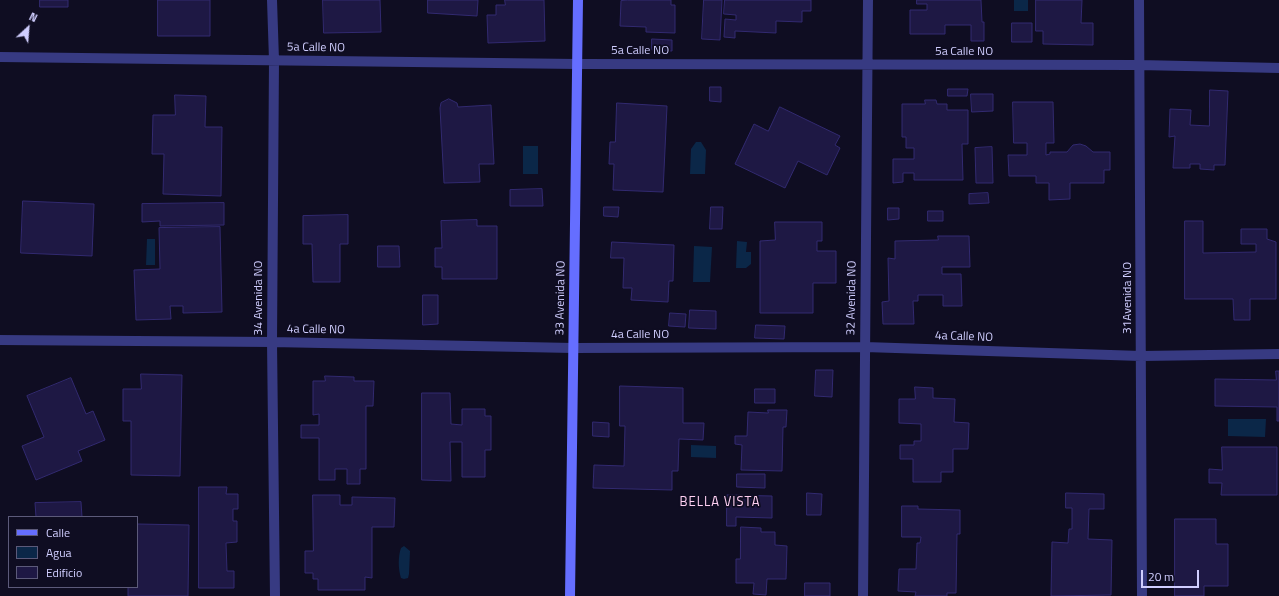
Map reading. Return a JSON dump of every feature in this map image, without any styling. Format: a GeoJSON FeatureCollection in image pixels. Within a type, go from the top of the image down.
{"type":"FeatureCollection","features":[{"type":"Feature","properties":{"kind":"street","name":"34 Avenida NO"},"geometry":{"type":"LineString","coordinates":[[272,0],[274,60],[272,342],[275,596]]}},
{"type":"Feature","properties":{"kind":"street","name":"33 Avenida NO"},"geometry":{"type":"LineString","coordinates":[[570,596],[578,0]]}},
{"type":"Feature","properties":{"kind":"street","name":"32 Avenida NO"},"geometry":{"type":"LineString","coordinates":[[863,596],[868,0]]}},
{"type":"Feature","properties":{"kind":"street","name":"31Avenida NO"},"geometry":{"type":"LineString","coordinates":[[1139,0],[1142,596]]}},
{"type":"Feature","properties":{"kind":"street","name":"5a Calle NO"},"geometry":{"type":"LineString","coordinates":[[0,57],[577,64],[1139,65],[1279,68]]}},
{"type":"Feature","properties":{"kind":"street","name":"4a Calle NO"},"geometry":{"type":"LineString","coordinates":[[0,340],[272,342],[574,348],[865,347],[1141,356],[1279,354]]}},
{"type":"Feature","properties":{"kind":"water"},"geometry":{"type":"Polygon","coordinates":[[[1014,0],[1028,0],[1028,11],[1014,11],[1014,0]]]}},
{"type":"Feature","properties":{"kind":"water"},"geometry":{"type":"Polygon","coordinates":[[[696,142],[701,142],[706,150],[705,174],[690,174],[691,149],[696,142]]]}},
{"type":"Feature","properties":{"kind":"water"},"geometry":{"type":"Polygon","coordinates":[[[523,146],[538,146],[538,174],[523,174],[523,146]]]}},
{"type":"Feature","properties":{"kind":"water"},"geometry":{"type":"Polygon","coordinates":[[[147,239],[155,239],[155,265],[146,265],[147,239]]]}},
{"type":"Feature","properties":{"kind":"water"},"geometry":{"type":"Polygon","coordinates":[[[737,241],[747,242],[746,252],[751,252],[751,264],[746,268],[736,268],[737,241]]]}},
{"type":"Feature","properties":{"kind":"water"},"geometry":{"type":"Polygon","coordinates":[[[694,246],[712,247],[710,282],[693,282],[694,246]]]}},
{"type":"Feature","properties":{"kind":"water"},"geometry":{"type":"Polygon","coordinates":[[[1228,419],[1266,419],[1265,437],[1228,436],[1228,419]]]}},
{"type":"Feature","properties":{"kind":"water"},"geometry":{"type":"Polygon","coordinates":[[[691,445],[716,446],[716,458],[691,457],[691,445]]]}},
{"type":"Feature","properties":{"kind":"water"},"geometry":{"type":"Polygon","coordinates":[[[404,546],[410,551],[409,574],[408,578],[404,579],[401,578],[399,571],[399,555],[401,548],[404,546]]]}},
{"type":"Feature","properties":{"kind":"building"},"geometry":{"type":"Polygon","coordinates":[[[40,0],[68,0],[68,7],[40,7],[40,0]]]}},
{"type":"Feature","properties":{"kind":"building"},"geometry":{"type":"Polygon","coordinates":[[[158,0],[210,0],[210,36],[158,36],[158,0]]]}},
{"type":"Feature","properties":{"kind":"building"},"geometry":{"type":"Polygon","coordinates":[[[323,0],[380,0],[381,32],[324,33],[323,0]]]}},
{"type":"Feature","properties":{"kind":"building"},"geometry":{"type":"Polygon","coordinates":[[[428,0],[478,0],[477,16],[428,13],[428,0]]]}},
{"type":"Feature","properties":{"kind":"building"},"geometry":{"type":"Polygon","coordinates":[[[505,0],[544,0],[545,41],[488,43],[487,15],[496,15],[496,5],[505,5],[505,0]]]}},
{"type":"Feature","properties":{"kind":"building"},"geometry":{"type":"Polygon","coordinates":[[[671,0],[671,5],[675,5],[675,33],[646,32],[646,27],[620,26],[621,1],[671,0]]]}},
{"type":"Feature","properties":{"kind":"building"},"geometry":{"type":"Polygon","coordinates":[[[704,0],[722,0],[720,40],[702,39],[704,0]]]}},
{"type":"Feature","properties":{"kind":"building"},"geometry":{"type":"Polygon","coordinates":[[[725,0],[811,0],[811,11],[802,11],[802,22],[776,21],[776,33],[735,31],[735,38],[724,37],[725,19],[736,20],[736,15],[724,14],[725,0]]]}},
{"type":"Feature","properties":{"kind":"building"},"geometry":{"type":"Polygon","coordinates":[[[917,0],[981,0],[982,22],[984,22],[984,41],[971,41],[971,25],[945,25],[945,34],[910,34],[910,10],[927,10],[927,4],[917,4],[917,0]]]}},
{"type":"Feature","properties":{"kind":"building"},"geometry":{"type":"Polygon","coordinates":[[[1036,0],[1082,0],[1081,23],[1093,23],[1093,45],[1043,44],[1043,31],[1036,31],[1036,0]]]}},
{"type":"Feature","properties":{"kind":"building"},"geometry":{"type":"Polygon","coordinates":[[[1012,23],[1032,23],[1032,42],[1012,42],[1012,23]]]}},
{"type":"Feature","properties":{"kind":"building"},"geometry":{"type":"Polygon","coordinates":[[[652,39],[672,40],[672,51],[652,50],[652,39]]]}},
{"type":"Feature","properties":{"kind":"building"},"geometry":{"type":"Polygon","coordinates":[[[710,87],[721,87],[721,102],[710,101],[710,87]]]}},
{"type":"Feature","properties":{"kind":"building"},"geometry":{"type":"Polygon","coordinates":[[[948,89],[968,89],[967,96],[948,96],[948,89]]]}},
{"type":"Feature","properties":{"kind":"building"},"geometry":{"type":"Polygon","coordinates":[[[1210,90],[1228,91],[1225,165],[1214,165],[1214,170],[1200,169],[1200,164],[1190,164],[1190,168],[1173,168],[1175,136],[1169,137],[1170,109],[1191,110],[1190,125],[1209,126],[1210,90]]]}},
{"type":"Feature","properties":{"kind":"building"},"geometry":{"type":"Polygon","coordinates":[[[971,94],[993,94],[993,111],[972,112],[971,94]]]}},
{"type":"Feature","properties":{"kind":"building"},"geometry":{"type":"Polygon","coordinates":[[[175,95],[206,96],[205,127],[222,127],[221,196],[163,194],[164,154],[152,154],[153,115],[175,115],[175,95]]]}},
{"type":"Feature","properties":{"kind":"building"},"geometry":{"type":"Polygon","coordinates":[[[449,99],[457,103],[458,107],[491,105],[494,164],[479,164],[480,182],[444,183],[440,108],[441,103],[449,99]]]}},
{"type":"Feature","properties":{"kind":"building"},"geometry":{"type":"Polygon","coordinates":[[[925,100],[936,100],[937,104],[947,104],[947,110],[968,110],[968,144],[962,144],[963,180],[914,180],[914,173],[903,173],[903,182],[893,183],[893,159],[914,159],[914,148],[906,148],[906,137],[902,137],[902,104],[925,104],[925,100]]]}},
{"type":"Feature","properties":{"kind":"building"},"geometry":{"type":"Polygon","coordinates":[[[1013,102],[1053,102],[1054,143],[1046,143],[1046,155],[1050,154],[1050,152],[1067,152],[1073,145],[1080,144],[1086,146],[1093,152],[1110,152],[1110,170],[1104,170],[1104,183],[1070,183],[1070,199],[1049,200],[1049,183],[1036,183],[1036,176],[1009,176],[1008,155],[1027,155],[1027,143],[1014,143],[1013,102]]]}},
{"type":"Feature","properties":{"kind":"building"},"geometry":{"type":"Polygon","coordinates":[[[617,103],[667,106],[663,192],[613,190],[614,164],[609,164],[610,142],[615,142],[617,103]]]}},
{"type":"Feature","properties":{"kind":"building"},"geometry":{"type":"Polygon","coordinates":[[[780,107],[840,136],[835,145],[840,148],[827,175],[798,161],[785,188],[735,164],[754,124],[768,131],[780,107]]]}},
{"type":"Feature","properties":{"kind":"building"},"geometry":{"type":"Polygon","coordinates":[[[992,147],[993,183],[976,183],[975,148],[992,147]]]}},
{"type":"Feature","properties":{"kind":"building"},"geometry":{"type":"Polygon","coordinates":[[[542,189],[543,206],[510,206],[510,190],[542,189]]]}},
{"type":"Feature","properties":{"kind":"building"},"geometry":{"type":"Polygon","coordinates":[[[988,193],[989,203],[969,204],[969,194],[988,193]]]}},
{"type":"Feature","properties":{"kind":"building"},"geometry":{"type":"Polygon","coordinates":[[[23,201],[94,204],[92,256],[21,253],[23,201]]]}},
{"type":"Feature","properties":{"kind":"building"},"geometry":{"type":"Polygon","coordinates":[[[224,203],[224,225],[160,226],[160,221],[142,222],[142,204],[224,203]]]}},
{"type":"Feature","properties":{"kind":"building"},"geometry":{"type":"Polygon","coordinates":[[[604,207],[619,207],[618,217],[604,216],[604,207]]]}},
{"type":"Feature","properties":{"kind":"building"},"geometry":{"type":"Polygon","coordinates":[[[711,207],[723,207],[722,229],[710,229],[711,207]]]}},
{"type":"Feature","properties":{"kind":"building"},"geometry":{"type":"Polygon","coordinates":[[[888,208],[899,208],[899,219],[888,220],[888,208]]]}},
{"type":"Feature","properties":{"kind":"building"},"geometry":{"type":"Polygon","coordinates":[[[928,211],[943,211],[943,221],[928,221],[928,211]]]}},
{"type":"Feature","properties":{"kind":"building"},"geometry":{"type":"Polygon","coordinates":[[[348,215],[348,244],[340,244],[340,282],[313,282],[312,244],[303,244],[303,216],[348,215]]]}},
{"type":"Feature","properties":{"kind":"building"},"geometry":{"type":"Polygon","coordinates":[[[477,220],[477,226],[497,226],[497,279],[442,279],[442,267],[435,267],[435,248],[442,248],[441,221],[477,220]]]}},
{"type":"Feature","properties":{"kind":"building"},"geometry":{"type":"Polygon","coordinates":[[[1185,221],[1203,221],[1203,253],[1256,252],[1256,244],[1241,244],[1241,229],[1267,229],[1267,239],[1276,242],[1276,299],[1250,299],[1250,320],[1234,320],[1233,299],[1185,299],[1185,221]]]}},
{"type":"Feature","properties":{"kind":"building"},"geometry":{"type":"Polygon","coordinates":[[[775,222],[822,222],[822,241],[817,241],[817,251],[836,251],[836,283],[813,283],[813,313],[760,313],[760,241],[775,240],[775,222]]]}},
{"type":"Feature","properties":{"kind":"building"},"geometry":{"type":"Polygon","coordinates":[[[220,227],[222,312],[183,313],[183,306],[170,306],[171,319],[136,320],[134,270],[160,269],[159,228],[220,227]]]}},
{"type":"Feature","properties":{"kind":"building"},"geometry":{"type":"Polygon","coordinates":[[[938,236],[969,236],[970,267],[942,267],[942,274],[961,274],[962,306],[943,306],[943,295],[918,295],[918,301],[913,301],[914,324],[883,324],[882,302],[889,301],[888,258],[895,259],[895,241],[938,240],[938,236]]]}},
{"type":"Feature","properties":{"kind":"building"},"geometry":{"type":"Polygon","coordinates":[[[612,242],[674,245],[673,281],[669,281],[668,302],[631,300],[632,288],[623,288],[624,258],[611,258],[612,242]]]}},
{"type":"Feature","properties":{"kind":"building"},"geometry":{"type":"Polygon","coordinates":[[[378,246],[399,246],[400,267],[378,267],[378,246]]]}},
{"type":"Feature","properties":{"kind":"building"},"geometry":{"type":"Polygon","coordinates":[[[423,295],[438,295],[438,324],[423,325],[423,295]]]}},
{"type":"Feature","properties":{"kind":"building"},"geometry":{"type":"Polygon","coordinates":[[[690,310],[716,311],[716,329],[689,328],[690,310]]]}},
{"type":"Feature","properties":{"kind":"building"},"geometry":{"type":"Polygon","coordinates":[[[670,313],[686,314],[685,327],[669,326],[670,313]]]}},
{"type":"Feature","properties":{"kind":"building"},"geometry":{"type":"Polygon","coordinates":[[[756,325],[785,326],[784,339],[755,338],[756,325]]]}},
{"type":"Feature","properties":{"kind":"building"},"geometry":{"type":"Polygon","coordinates":[[[816,370],[833,370],[832,397],[815,396],[816,370]]]}},
{"type":"Feature","properties":{"kind":"building"},"geometry":{"type":"Polygon","coordinates":[[[1276,371],[1279,371],[1279,421],[1277,421],[1277,407],[1215,406],[1215,379],[1276,380],[1276,371]]]}},
{"type":"Feature","properties":{"kind":"building"},"geometry":{"type":"Polygon","coordinates":[[[141,374],[182,375],[180,476],[131,475],[131,421],[123,421],[123,389],[141,389],[141,374]]]}},
{"type":"Feature","properties":{"kind":"building"},"geometry":{"type":"Polygon","coordinates":[[[325,376],[354,377],[354,381],[374,381],[373,406],[366,406],[366,469],[360,469],[360,484],[347,484],[347,469],[335,469],[335,480],[319,480],[319,438],[301,438],[301,425],[319,425],[319,414],[313,415],[313,381],[325,381],[325,376]]]}},
{"type":"Feature","properties":{"kind":"building"},"geometry":{"type":"Polygon","coordinates":[[[71,378],[86,414],[93,411],[105,440],[78,451],[82,461],[36,480],[22,446],[44,437],[27,396],[71,378]]]}},
{"type":"Feature","properties":{"kind":"building"},"geometry":{"type":"Polygon","coordinates":[[[620,386],[683,388],[683,423],[704,423],[703,440],[679,439],[678,471],[672,471],[672,490],[593,488],[594,465],[624,466],[625,426],[620,426],[620,386]]]}},
{"type":"Feature","properties":{"kind":"building"},"geometry":{"type":"Polygon","coordinates":[[[915,387],[933,388],[933,398],[955,399],[954,422],[969,423],[968,449],[953,449],[953,472],[941,472],[941,482],[913,482],[913,459],[900,459],[900,445],[914,445],[914,441],[921,441],[921,424],[899,423],[899,399],[915,399],[915,387]]]}},
{"type":"Feature","properties":{"kind":"building"},"geometry":{"type":"Polygon","coordinates":[[[755,389],[775,389],[775,403],[755,403],[755,389]]]}},
{"type":"Feature","properties":{"kind":"building"},"geometry":{"type":"Polygon","coordinates":[[[422,393],[450,393],[451,424],[462,425],[462,409],[485,409],[485,416],[491,416],[491,450],[485,450],[485,477],[462,477],[462,442],[450,442],[451,481],[422,480],[422,393]]]}},
{"type":"Feature","properties":{"kind":"building"},"geometry":{"type":"Polygon","coordinates":[[[768,410],[787,410],[786,427],[783,427],[782,471],[741,470],[742,445],[735,444],[735,436],[747,436],[748,412],[768,413],[768,410]]]}},
{"type":"Feature","properties":{"kind":"building"},"geometry":{"type":"Polygon","coordinates":[[[593,422],[609,423],[609,437],[593,436],[593,422]]]}},
{"type":"Feature","properties":{"kind":"building"},"geometry":{"type":"Polygon","coordinates":[[[1222,447],[1277,447],[1277,495],[1221,495],[1222,483],[1209,483],[1209,469],[1222,470],[1222,447]]]}},
{"type":"Feature","properties":{"kind":"building"},"geometry":{"type":"Polygon","coordinates":[[[737,474],[765,474],[765,488],[737,487],[737,474]]]}},
{"type":"Feature","properties":{"kind":"building"},"geometry":{"type":"Polygon","coordinates":[[[199,487],[227,487],[226,494],[238,494],[238,509],[233,509],[233,521],[237,521],[237,542],[226,543],[227,571],[234,571],[234,588],[199,588],[199,487]]]}},
{"type":"Feature","properties":{"kind":"building"},"geometry":{"type":"Polygon","coordinates":[[[807,493],[822,494],[821,515],[807,515],[807,493]]]}},
{"type":"Feature","properties":{"kind":"building"},"geometry":{"type":"Polygon","coordinates":[[[1066,493],[1104,494],[1104,509],[1089,509],[1088,539],[1112,540],[1111,595],[1051,596],[1052,542],[1068,543],[1069,529],[1072,529],[1072,508],[1066,508],[1066,493]]]}},
{"type":"Feature","properties":{"kind":"building"},"geometry":{"type":"Polygon","coordinates":[[[313,495],[340,495],[340,505],[352,505],[352,497],[395,498],[394,527],[372,527],[372,578],[365,577],[365,590],[318,590],[318,579],[313,579],[313,573],[305,573],[305,551],[313,551],[313,495]]]}},
{"type":"Feature","properties":{"kind":"building"},"geometry":{"type":"Polygon","coordinates":[[[727,495],[772,496],[772,518],[736,517],[736,526],[727,526],[727,495]]]}},
{"type":"Feature","properties":{"kind":"building"},"geometry":{"type":"Polygon","coordinates":[[[81,502],[82,516],[36,516],[35,503],[81,502]]]}},
{"type":"Feature","properties":{"kind":"building"},"geometry":{"type":"Polygon","coordinates":[[[902,506],[918,506],[918,509],[960,510],[960,534],[957,534],[956,593],[947,593],[947,596],[915,596],[916,592],[898,591],[899,569],[916,569],[917,543],[920,543],[921,537],[902,537],[902,506]]]}},
{"type":"Feature","properties":{"kind":"building"},"geometry":{"type":"Polygon","coordinates":[[[1175,519],[1216,519],[1216,544],[1228,544],[1228,586],[1204,586],[1204,596],[1175,596],[1175,519]]]}},
{"type":"Feature","properties":{"kind":"building"},"geometry":{"type":"Polygon","coordinates":[[[138,524],[189,525],[188,596],[128,596],[128,588],[138,588],[138,524]]]}},
{"type":"Feature","properties":{"kind":"building"},"geometry":{"type":"Polygon","coordinates":[[[741,527],[761,528],[761,532],[775,532],[775,545],[787,546],[786,579],[767,579],[766,595],[753,594],[754,583],[736,583],[736,559],[740,559],[741,527]]]}},
{"type":"Feature","properties":{"kind":"building"},"geometry":{"type":"Polygon","coordinates":[[[805,583],[830,583],[830,596],[805,596],[805,583]]]}},
{"type":"Feature","properties":{"kind":"district","name":"BELLA VISTA"},"geometry":{"type":"Point","coordinates":[720,503]}}]}
